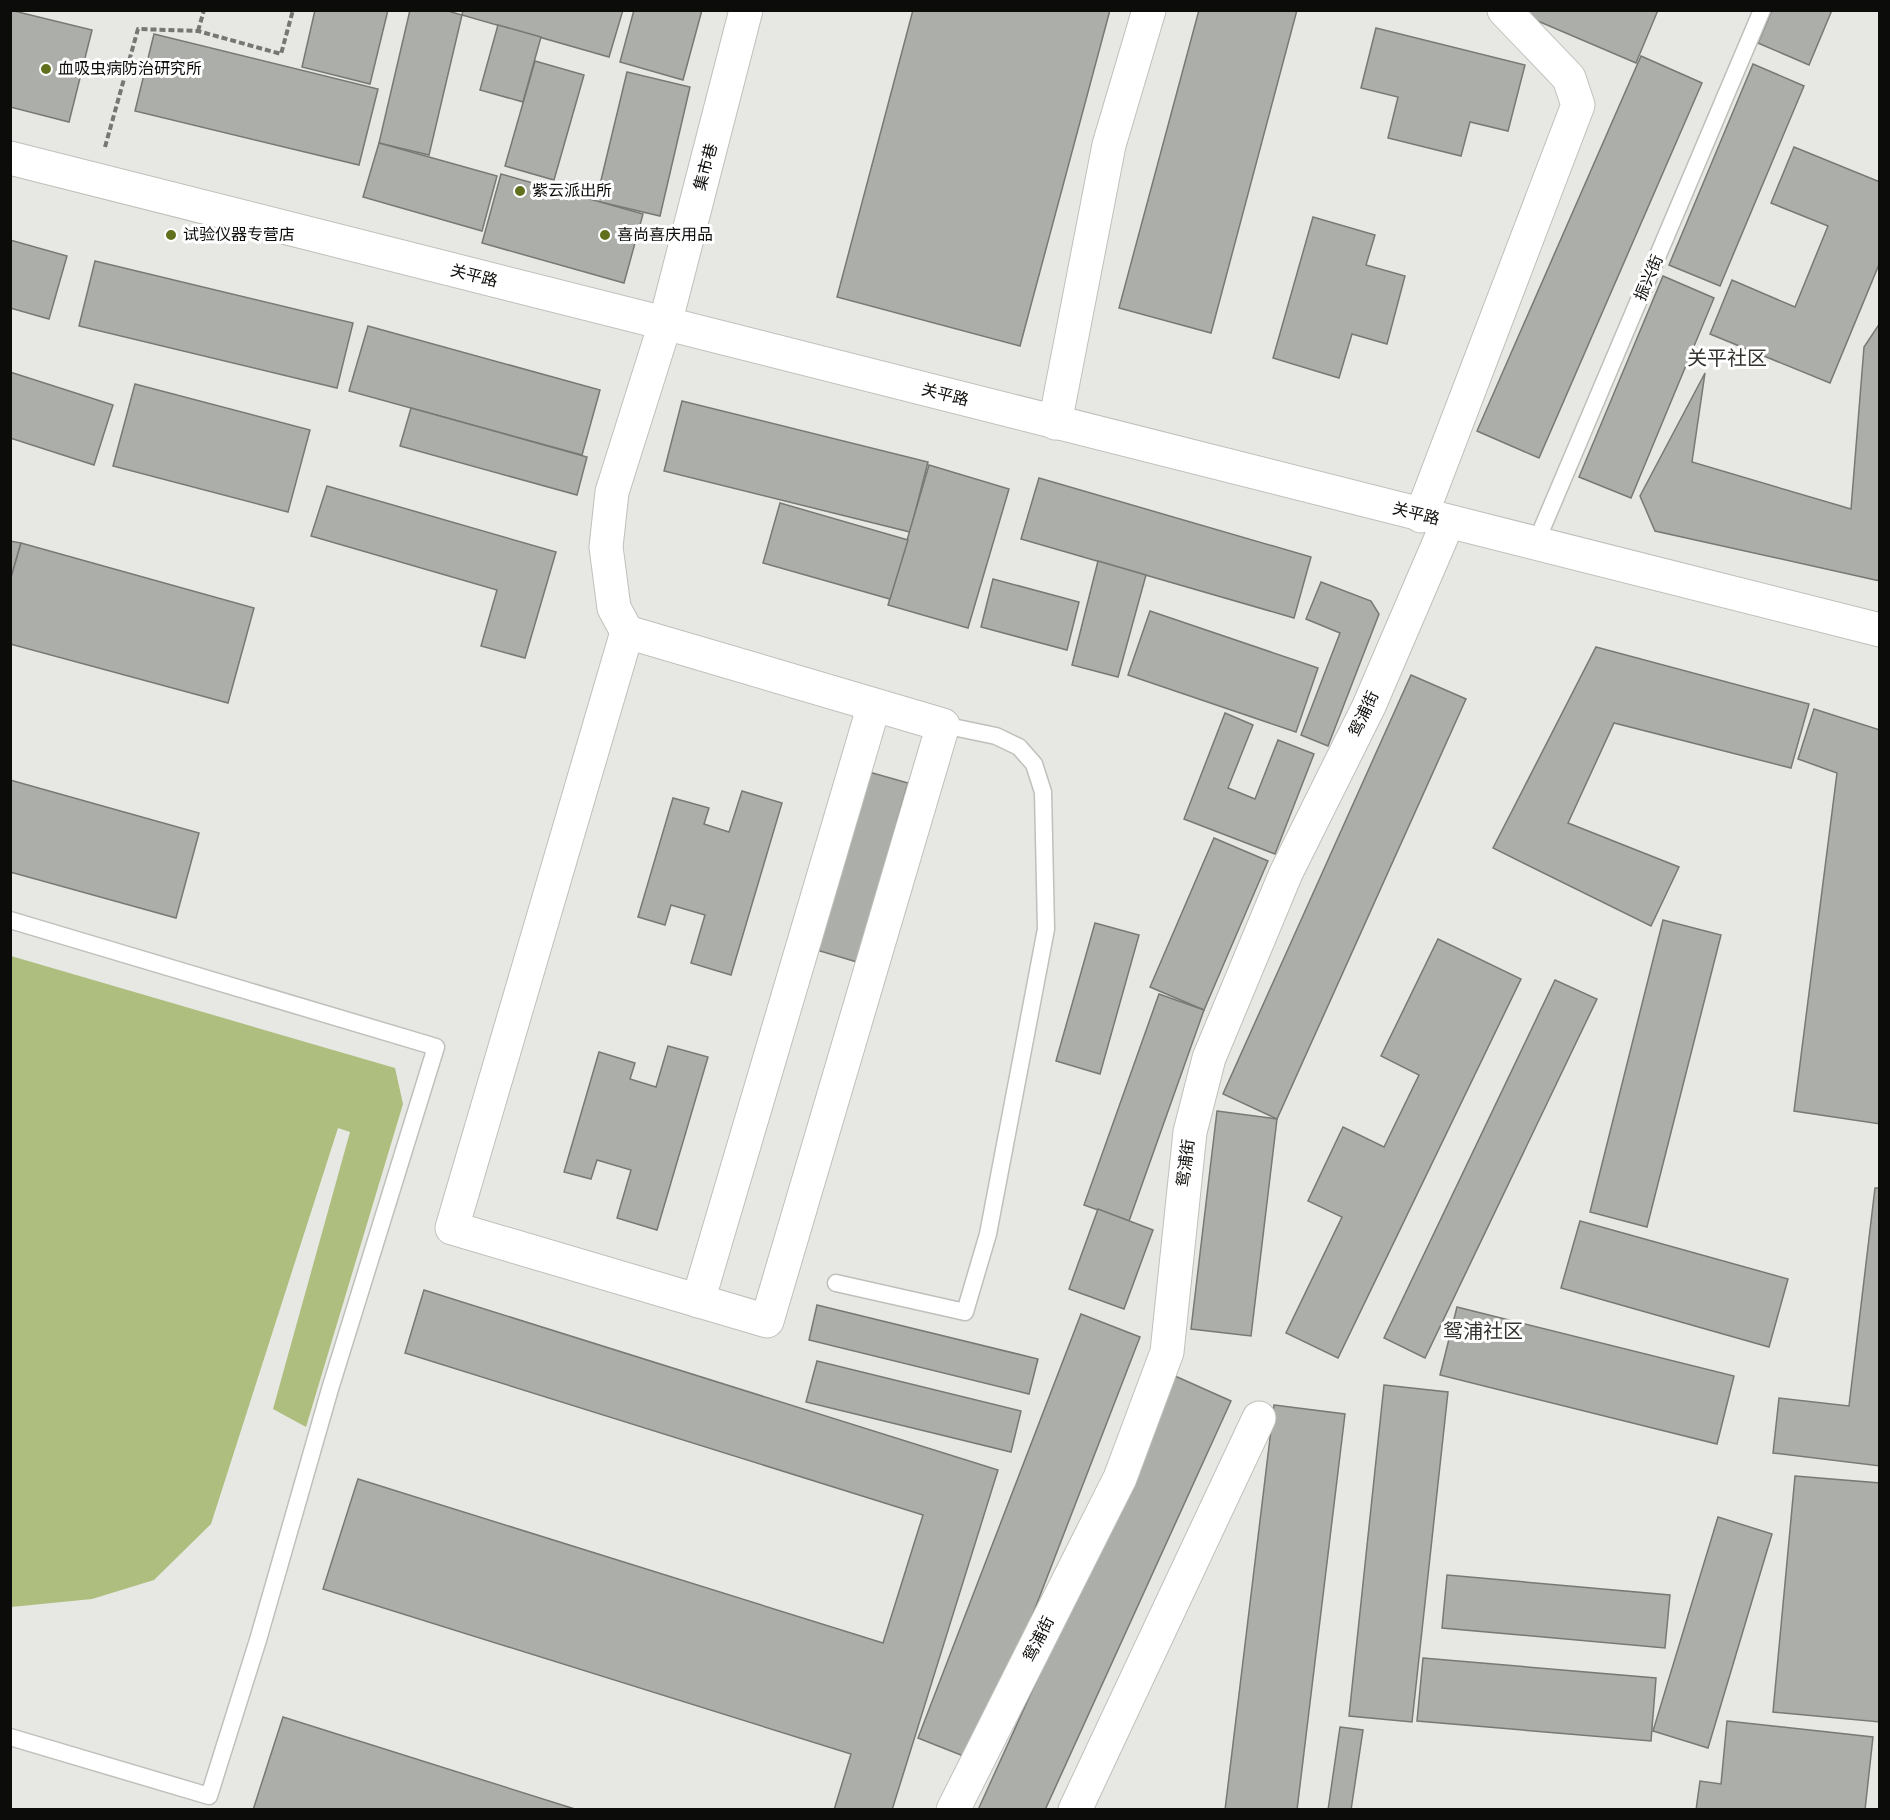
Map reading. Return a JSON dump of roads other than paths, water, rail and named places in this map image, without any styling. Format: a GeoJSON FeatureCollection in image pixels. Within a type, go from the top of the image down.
{"type":"FeatureCollection","features":[{"type":"Feature","properties":{"kind":"street","name":"集市巷"},"geometry":{"type":"LineString","coordinates":[[627,632],[614,608],[606,547],[612,492],[665,324],[746,10]]}},
{"type":"Feature","properties":{"kind":"street"},"geometry":{"type":"LineString","coordinates":[[1055,423],[1109,145],[1149,10]]}},
{"type":"Feature","properties":{"kind":"street","name":"鸳浦街"},"geometry":{"type":"LineString","coordinates":[[953,1809],[1120,1478],[1167,1352],[1190,1132],[1209,1058],[1286,873],[1369,706],[1578,105],[1569,78],[1504,10]]}},
{"type":"Feature","properties":{"kind":"street","name":"关平路"},"geometry":{"type":"LineString","coordinates":[[10,158],[1535,545],[1880,630]]}},
{"type":"Feature","properties":{"kind":"street"},"geometry":{"type":"LineString","coordinates":[[627,632],[874,705],[943,725],[767,1321],[452,1228],[627,632]]}},
{"type":"Feature","properties":{"kind":"street"},"geometry":{"type":"LineString","coordinates":[[698,1301],[874,705]]}},
{"type":"Feature","properties":{"kind":"street"},"geometry":{"type":"LineString","coordinates":[[1075,1809],[1259,1418]]}},
{"type":"Feature","properties":{"kind":"lane","name":"振兴街"},"geometry":{"type":"LineString","coordinates":[[1535,545],[1762,10]]}},
{"type":"Feature","properties":{"kind":"lane"},"geometry":{"type":"LineString","coordinates":[[836,1283],[965,1312],[988,1234],[1046,929],[1043,792],[1034,764],[1018,747],[996,736],[943,725]]}},
{"type":"Feature","properties":{"kind":"lane"},"geometry":{"type":"LineString","coordinates":[[10,920],[436,1047],[330,1389],[258,1640],[209,1796],[10,1737]]}},
{"type":"Feature","properties":{"kind":"place","name":"血吸虫病防治研究所"},"geometry":{"type":"Point","coordinates":[46,69]}},
{"type":"Feature","properties":{"kind":"place","name":"紫云派出所"},"geometry":{"type":"Point","coordinates":[520,191]}},
{"type":"Feature","properties":{"kind":"place","name":"试验仪器专营店"},"geometry":{"type":"Point","coordinates":[171,235]}},
{"type":"Feature","properties":{"kind":"place","name":"喜尚喜庆用品"},"geometry":{"type":"Point","coordinates":[605,235]}},
{"type":"Feature","properties":{"kind":"district","name":"关平社区"},"geometry":{"type":"Point","coordinates":[1727,359]}},
{"type":"Feature","properties":{"kind":"district","name":"鸳浦社区"},"geometry":{"type":"Point","coordinates":[1483,1332]}}]}
